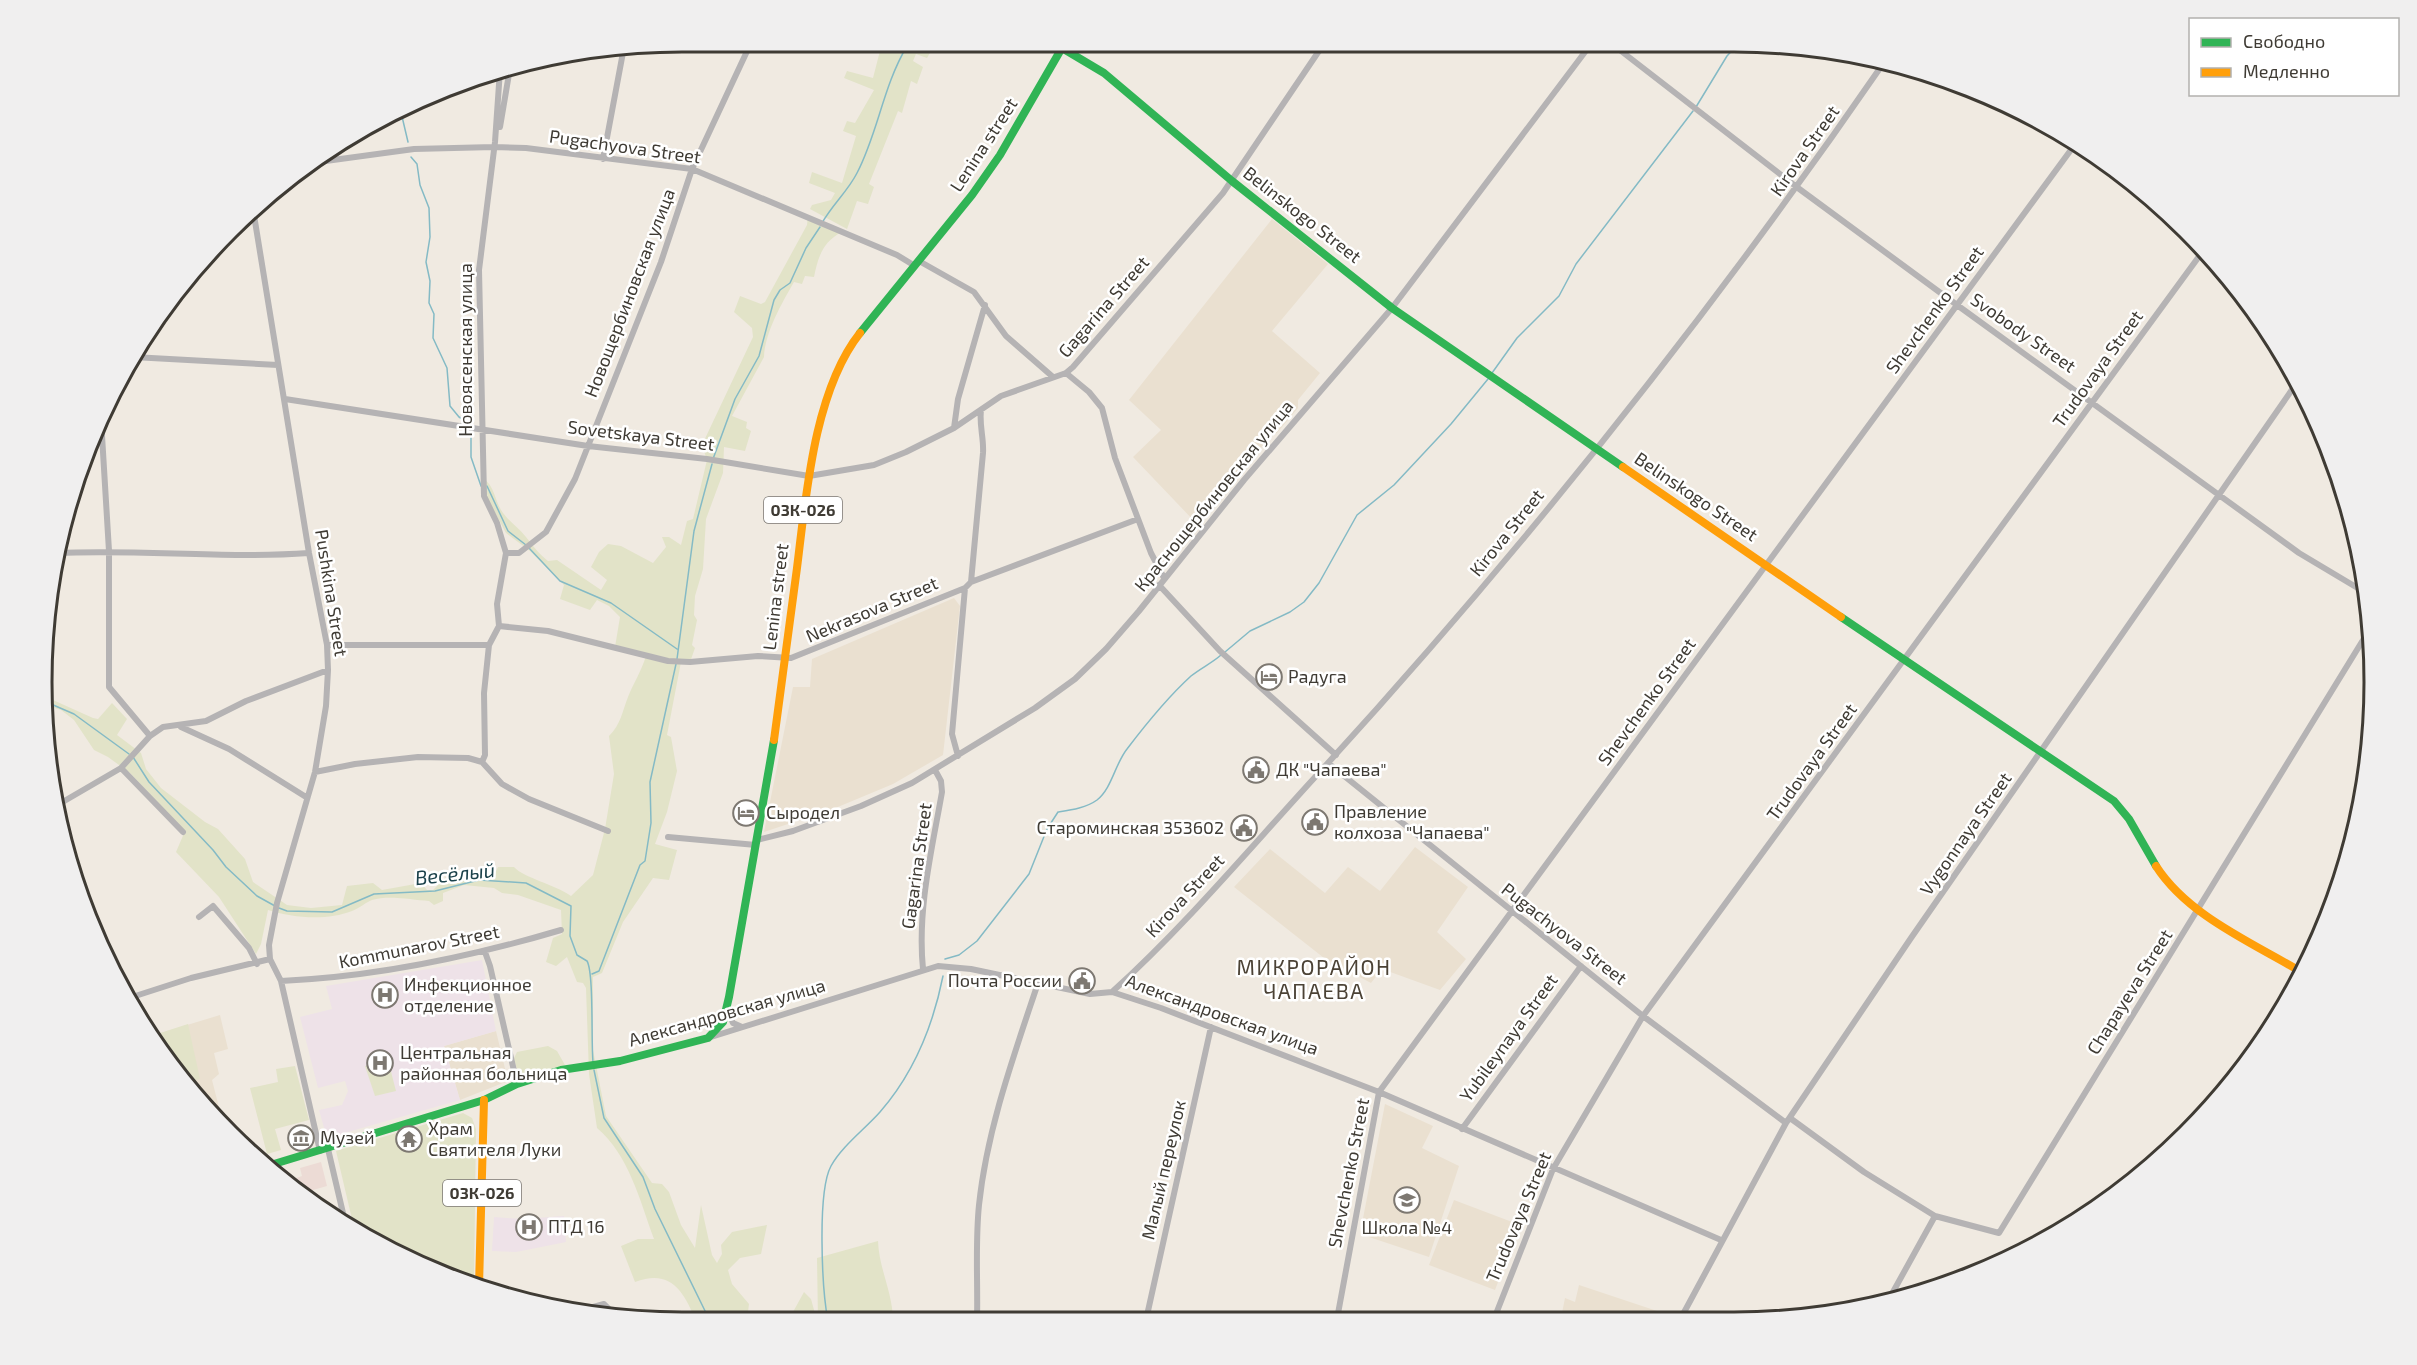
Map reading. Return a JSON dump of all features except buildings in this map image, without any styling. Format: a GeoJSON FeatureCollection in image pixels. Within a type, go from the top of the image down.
{"type":"FeatureCollection","features":[{"type":"Feature","properties":{"kind":"main road","name":"Lenina street"},"geometry":{"type":"LineString","coordinates":[[708,1038],[721,1027],[727,1010],[757,843],[809,476],[824,410],[843,358],[866,325],[917,264],[1000,154],[1059,53]]}},
{"type":"Feature","properties":{"kind":"main road","name":"Belinskogo Street"},"geometry":{"type":"LineString","coordinates":[[1074,53],[1104,72],[1232,181],[1392,308],[2114,801],[2127,813],[2148,854],[2166,879],[2200,908],[2296,969]]}},
{"type":"Feature","properties":{"kind":"main road","name":"Александровская улица"},"geometry":{"type":"LineString","coordinates":[[276,1164],[484,1100],[517,1084],[708,1038]]}},
{"type":"Feature","properties":{"kind":"main road","name":"03К-026"},"geometry":{"type":"LineString","coordinates":[[479,1279],[484,1100]]}},
{"type":"Feature","properties":{"kind":"street","name":"Новощербиновская улица"},"geometry":{"type":"LineString","coordinates":[[506,554],[519,553],[546,532],[560,509],[588,446],[661,262],[692,169],[746,53]]}},
{"type":"Feature","properties":{"kind":"street","name":"Gagarina Street"},"geometry":{"type":"LineString","coordinates":[[981,410],[1001,396],[1066,373],[1081,359],[1232,181],[1318,53]]}},
{"type":"Feature","properties":{"kind":"street","name":"Краснощербиновская улица"},"geometry":{"type":"LineString","coordinates":[[668,837],[757,843],[861,806],[935,770],[1075,679],[1106,649],[1244,480],[1392,308],[1584,53]]}},
{"type":"Feature","properties":{"kind":"street","name":"Svobody Street"},"geometry":{"type":"LineString","coordinates":[[1623,53],[1798,188],[1957,305],[2299,554],[2357,588]]}},
{"type":"Feature","properties":{"kind":"street"},"geometry":{"type":"LineString","coordinates":[[603,159],[622,56]]}},
{"type":"Feature","properties":{"kind":"street","name":"Kirova Street"},"geometry":{"type":"LineString","coordinates":[[1112,992],[1167,938],[1404,681],[1595,448],[1798,188],[1880,70]]}},
{"type":"Feature","properties":{"kind":"street"},"geometry":{"type":"LineString","coordinates":[[495,144],[508,77]]}},
{"type":"Feature","properties":{"kind":"street","name":"Новоясенская улица"},"geometry":{"type":"LineString","coordinates":[[499,80],[495,144],[479,270],[484,496],[497,523],[506,554]]}},
{"type":"Feature","properties":{"kind":"street","name":"Pugachyova Street"},"geometry":{"type":"LineString","coordinates":[[330,160],[414,149],[495,144],[692,169],[897,255],[974,292],[1006,336],[1053,377]]}},
{"type":"Feature","properties":{"kind":"street","name":"Shevchenko Street"},"geometry":{"type":"LineString","coordinates":[[1338,1312],[1379,1092],[2071,150]]}},
{"type":"Feature","properties":{"kind":"street","name":"Pushkina Street"},"geometry":{"type":"LineString","coordinates":[[255,220],[309,553],[327,645],[328,670],[326,706],[315,772],[276,906],[268,945],[270,959],[281,981],[342,1212]]}},
{"type":"Feature","properties":{"kind":"street","name":"Trudovaya Street"},"geometry":{"type":"LineString","coordinates":[[1497,1312],[1553,1168],[1643,1016],[2199,258]]}},
{"type":"Feature","properties":{"kind":"street"},"geometry":{"type":"LineString","coordinates":[[954,428],[958,399],[985,305]]}},
{"type":"Feature","properties":{"kind":"street"},"geometry":{"type":"LineString","coordinates":[[143,358],[278,365]]}},
{"type":"Feature","properties":{"kind":"street"},"geometry":{"type":"LineString","coordinates":[[1066,373],[1089,392],[1102,408],[1115,458],[1156,566],[1164,579]]}},
{"type":"Feature","properties":{"kind":"street","name":"Vygonnaya Street"},"geometry":{"type":"LineString","coordinates":[[1684,1312],[1721,1240],[1788,1121],[1911,938],[2042,753],[2292,390]]}},
{"type":"Feature","properties":{"kind":"street","name":"Sovetskaya Street"},"geometry":{"type":"LineString","coordinates":[[285,399],[588,446],[708,459],[809,476],[874,465],[954,428],[981,410]]}},
{"type":"Feature","properties":{"kind":"street"},"geometry":{"type":"LineString","coordinates":[[971,582],[984,453],[984,435],[980,424],[981,410]]}},
{"type":"Feature","properties":{"kind":"street"},"geometry":{"type":"LineString","coordinates":[[102,437],[109,551],[109,687],[150,736]]}},
{"type":"Feature","properties":{"kind":"street","name":"Nekrasova Street"},"geometry":{"type":"LineString","coordinates":[[499,626],[548,631],[668,661],[734,657],[785,658],[803,655],[965,588],[971,582],[1138,519]]}},
{"type":"Feature","properties":{"kind":"street"},"geometry":{"type":"LineString","coordinates":[[67,553],[109,551],[274,556],[309,553]]}},
{"type":"Feature","properties":{"kind":"street"},"geometry":{"type":"LineString","coordinates":[[482,762],[485,755],[484,693],[489,645],[499,626],[498,604],[506,554]]}},
{"type":"Feature","properties":{"kind":"street"},"geometry":{"type":"LineString","coordinates":[[1159,585],[1226,657],[1336,755]]}},
{"type":"Feature","properties":{"kind":"street"},"geometry":{"type":"LineString","coordinates":[[958,756],[952,734],[965,588]]}},
{"type":"Feature","properties":{"kind":"street"},"geometry":{"type":"LineString","coordinates":[[952,593],[964,602]]}},
{"type":"Feature","properties":{"kind":"street","name":"Chapayeva Street"},"geometry":{"type":"LineString","coordinates":[[1935,1216],[1999,1233],[2363,640]]}},
{"type":"Feature","properties":{"kind":"street"},"geometry":{"type":"LineString","coordinates":[[327,645],[489,645]]}},
{"type":"Feature","properties":{"kind":"street"},"geometry":{"type":"LineString","coordinates":[[64,801],[121,768],[150,736],[163,727],[200,723],[328,670]]}},
{"type":"Feature","properties":{"kind":"street"},"geometry":{"type":"LineString","coordinates":[[200,723],[198,729],[201,734]]}},
{"type":"Feature","properties":{"kind":"street"},"geometry":{"type":"LineString","coordinates":[[180,726],[201,734],[306,797]]}},
{"type":"Feature","properties":{"kind":"street"},"geometry":{"type":"LineString","coordinates":[[315,772],[355,764],[418,757],[457,756],[482,762],[502,784],[530,799],[608,831]]}},
{"type":"Feature","properties":{"kind":"street","name":"Pugachyova Street"},"geometry":{"type":"LineString","coordinates":[[1328,763],[1643,1016],[1788,1121],[1935,1216]]}},
{"type":"Feature","properties":{"kind":"street"},"geometry":{"type":"LineString","coordinates":[[121,768],[183,832]]}},
{"type":"Feature","properties":{"kind":"street","name":"Gagarina Street"},"geometry":{"type":"LineString","coordinates":[[923,969],[921,949],[928,872],[942,792],[941,781],[935,770]]}},
{"type":"Feature","properties":{"kind":"street"},"geometry":{"type":"LineString","coordinates":[[199,917],[213,906],[249,948],[257,964]]}},
{"type":"Feature","properties":{"kind":"street","name":"Kommunarov Street"},"geometry":{"type":"LineString","coordinates":[[281,981],[333,979],[485,952],[561,930]]}},
{"type":"Feature","properties":{"kind":"street"},"geometry":{"type":"LineString","coordinates":[[485,952],[517,1084]]}},
{"type":"Feature","properties":{"kind":"street"},"geometry":{"type":"LineString","coordinates":[[136,996],[191,978],[257,964],[270,959]]}},
{"type":"Feature","properties":{"kind":"street","name":"Александровская улица"},"geometry":{"type":"LineString","coordinates":[[708,1038],[923,969],[951,966],[1090,994],[1112,992],[1211,1026],[1379,1092],[1721,1240]]}},
{"type":"Feature","properties":{"kind":"street","name":"Yubileynaya Street"},"geometry":{"type":"LineString","coordinates":[[1462,1129],[1581,966]]}},
{"type":"Feature","properties":{"kind":"street"},"geometry":{"type":"LineString","coordinates":[[977,1312],[977,1242],[981,1189],[1003,1093],[1038,983]]}},
{"type":"Feature","properties":{"kind":"street"},"geometry":{"type":"LineString","coordinates":[[727,1010],[733,1023],[742,1028]]}},
{"type":"Feature","properties":{"kind":"street","name":"Малый переулок"},"geometry":{"type":"LineString","coordinates":[[1148,1312],[1211,1026]]}},
{"type":"Feature","properties":{"kind":"street"},"geometry":{"type":"LineString","coordinates":[[1893,1292],[1935,1216]]}},
{"type":"Feature","properties":{"kind":"shaded area"},"geometry":{"type":"Polygon","coordinates":[[[1272,219],[1328,264],[1272,331],[1320,373],[1298,400],[1298,408],[1196,523],[1133,457],[1161,430],[1129,400],[1272,219]]]}},
{"type":"Feature","properties":{"kind":"shaded area"},"geometry":{"type":"Polygon","coordinates":[[[954,598],[960,606],[943,755],[893,784],[833,809],[764,832],[793,687],[810,687],[812,659],[954,598]]]}},
{"type":"Feature","properties":{"kind":"shaded area"},"geometry":{"type":"Polygon","coordinates":[[[1415,847],[1468,887],[1437,932],[1466,959],[1440,990],[1382,969],[1371,983],[1324,958],[1234,887],[1270,849],[1325,893],[1348,867],[1380,891],[1415,847]]]}},
{"type":"Feature","properties":{"kind":"shaded area","name":"Центральная районная больница"},"geometry":{"type":"Polygon","coordinates":[[[482,960],[496,1031],[444,1046],[460,1100],[327,1138],[319,1110],[342,1105],[348,1091],[345,1081],[318,1088],[300,1017],[332,1009],[326,986],[482,960]]]}},
{"type":"Feature","properties":{"kind":"shaded area"},"geometry":{"type":"Polygon","coordinates":[[[220,1015],[228,1049],[214,1053],[219,1074],[212,1080],[220,1109],[183,1066],[159,1033],[220,1015]]]}},
{"type":"Feature","properties":{"kind":"shaded area"},"geometry":{"type":"Polygon","coordinates":[[[496,1031],[508,1081],[460,1100],[444,1046],[496,1031]]]}},
{"type":"Feature","properties":{"kind":"shaded area","name":"Школа №4"},"geometry":{"type":"Polygon","coordinates":[[[1385,1104],[1433,1126],[1422,1148],[1459,1166],[1429,1257],[1360,1234],[1385,1104]]]}},
{"type":"Feature","properties":{"kind":"shaded area"},"geometry":{"type":"Polygon","coordinates":[[[321,1162],[327,1186],[311,1191],[295,1178],[302,1176],[300,1168],[321,1162]]]}},
{"type":"Feature","properties":{"kind":"shaded area"},"geometry":{"type":"Polygon","coordinates":[[[1454,1200],[1520,1225],[1495,1290],[1429,1265],[1454,1200]]]}},
{"type":"Feature","properties":{"kind":"shaded area","name":"ПТД 16"},"geometry":{"type":"Polygon","coordinates":[[[564,1216],[566,1242],[516,1252],[492,1251],[494,1217],[521,1219],[564,1216]]]}},
{"type":"Feature","properties":{"kind":"shaded area"},"geometry":{"type":"Polygon","coordinates":[[[1579,1285],[1661,1312],[1562,1312],[1565,1298],[1575,1302],[1579,1285]]]}},
{"type":"Feature","properties":{"kind":"green space"},"geometry":{"type":"Polygon","coordinates":[[[879,53],[930,53],[927,58],[916,54],[913,61],[923,67],[917,84],[911,81],[902,113],[898,111],[869,184],[874,187],[868,204],[857,201],[847,229],[810,209],[812,205],[831,200],[835,193],[809,183],[812,172],[842,183],[856,136],[843,131],[847,121],[855,123],[874,90],[844,78],[847,71],[873,78],[879,53]]]}},
{"type":"Feature","properties":{"kind":"green space"},"geometry":{"type":"Polygon","coordinates":[[[808,216],[842,232],[825,246],[819,257],[814,277],[805,276],[802,284],[794,282],[784,299],[767,338],[764,357],[732,416],[747,422],[746,428],[751,431],[745,451],[724,447],[723,473],[706,519],[703,569],[695,596],[694,615],[697,620],[692,645],[695,648],[690,662],[681,662],[667,735],[671,737],[677,771],[667,812],[655,844],[677,850],[669,880],[653,878],[623,922],[602,973],[593,977],[593,1050],[606,1116],[652,1183],[662,1184],[669,1192],[681,1225],[695,1248],[701,1205],[712,1255],[717,1263],[722,1254],[721,1245],[732,1232],[767,1225],[761,1254],[740,1258],[728,1270],[732,1284],[749,1304],[748,1312],[692,1312],[681,1292],[667,1281],[647,1278],[635,1282],[621,1246],[638,1239],[654,1239],[625,1165],[608,1139],[597,1128],[589,1074],[586,988],[583,983],[577,982],[567,957],[556,966],[546,962],[553,938],[562,934],[561,910],[518,895],[502,893],[494,888],[464,885],[443,893],[443,901],[434,905],[429,901],[379,899],[370,901],[355,910],[321,917],[288,915],[268,910],[261,944],[256,954],[219,897],[176,852],[185,831],[130,773],[94,750],[74,720],[61,710],[53,708],[53,700],[98,719],[112,703],[127,719],[117,735],[141,753],[146,769],[161,788],[205,822],[218,829],[245,859],[253,882],[287,905],[311,908],[342,905],[347,886],[373,883],[382,890],[421,883],[427,890],[433,890],[452,871],[475,870],[478,877],[493,877],[498,867],[514,867],[571,896],[593,875],[605,829],[614,774],[609,736],[619,722],[646,656],[615,647],[620,617],[609,606],[597,600],[590,610],[560,599],[564,585],[530,551],[506,533],[487,498],[483,478],[492,489],[504,514],[542,556],[548,561],[557,560],[601,590],[607,580],[591,567],[599,552],[608,544],[621,546],[653,563],[666,547],[662,537],[669,537],[681,545],[687,521],[693,519],[707,460],[702,445],[753,337],[752,328],[734,312],[740,296],[761,304],[765,302],[807,225],[808,216]]]}},
{"type":"Feature","properties":{"kind":"green space"},"geometry":{"type":"Polygon","coordinates":[[[188,1024],[200,1079],[195,1080],[159,1033],[188,1024]]]}},
{"type":"Feature","properties":{"kind":"green space"},"geometry":{"type":"Polygon","coordinates":[[[548,1046],[557,1051],[565,1065],[522,1077],[518,1074],[514,1058],[517,1052],[548,1046]]]}},
{"type":"Feature","properties":{"kind":"green space"},"geometry":{"type":"Polygon","coordinates":[[[388,1060],[396,1091],[375,1096],[365,1066],[388,1060]]]}},
{"type":"Feature","properties":{"kind":"green space"},"geometry":{"type":"Polygon","coordinates":[[[295,1066],[309,1120],[275,1129],[281,1150],[267,1154],[250,1088],[278,1082],[276,1069],[295,1066]]]}},
{"type":"Feature","properties":{"kind":"green space"},"geometry":{"type":"Polygon","coordinates":[[[463,1113],[472,1118],[476,1129],[474,1277],[404,1248],[352,1218],[336,1151],[463,1113]]]}},
{"type":"Feature","properties":{"kind":"green space"},"geometry":{"type":"Polygon","coordinates":[[[878,1241],[892,1312],[818,1312],[817,1258],[878,1241]]]}},
{"type":"Feature","properties":{"kind":"green space"},"geometry":{"type":"Polygon","coordinates":[[[804,1292],[811,1299],[815,1312],[793,1312],[804,1292]]]}},
{"type":"Feature","properties":{"kind":"waterway"},"geometry":{"type":"LineString","coordinates":[[822,223],[857,173],[892,77],[903,53]]}},
{"type":"Feature","properties":{"kind":"waterway"},"geometry":{"type":"LineString","coordinates":[[1696,107],[1730,53]]}},
{"type":"Feature","properties":{"kind":"waterway"},"geometry":{"type":"LineString","coordinates":[[1492,373],[1517,338],[1559,296],[1576,264],[1693,111]]}},
{"type":"Feature","properties":{"kind":"waterway"},"geometry":{"type":"LineString","coordinates":[[402,118],[408,142]]}},
{"type":"Feature","properties":{"kind":"waterway"},"geometry":{"type":"LineString","coordinates":[[411,157],[417,164],[420,185],[429,208],[430,237],[426,262],[430,281],[429,303],[434,314],[433,338],[447,368],[450,406],[459,417],[470,424]]}},
{"type":"Feature","properties":{"kind":"waterway"},"geometry":{"type":"LineString","coordinates":[[713,459],[735,399],[759,356],[774,300],[780,290],[790,283],[806,248],[820,227]]}},
{"type":"Feature","properties":{"kind":"waterway"},"geometry":{"type":"LineString","coordinates":[[1225,652],[1250,631],[1290,612],[1304,602],[1319,583],[1357,515],[1394,485],[1451,424],[1488,379]]}},
{"type":"Feature","properties":{"kind":"waterway"},"geometry":{"type":"LineString","coordinates":[[471,432],[471,457],[481,486]]}},
{"type":"Feature","properties":{"kind":"waterway"},"geometry":{"type":"LineString","coordinates":[[677,659],[694,531],[712,464]]}},
{"type":"Feature","properties":{"kind":"waterway"},"geometry":{"type":"LineString","coordinates":[[487,486],[508,531],[526,545]]}},
{"type":"Feature","properties":{"kind":"waterway"},"geometry":{"type":"LineString","coordinates":[[529,548],[560,581],[611,603],[677,649]]}},
{"type":"Feature","properties":{"kind":"waterway"},"geometry":{"type":"LineString","coordinates":[[945,959],[959,955],[977,941],[1029,874],[1047,829],[1058,812],[1083,807],[1097,800],[1106,789],[1123,755],[1158,711],[1191,676],[1221,655]]}},
{"type":"Feature","properties":{"kind":"waterway"},"geometry":{"type":"LineString","coordinates":[[592,974],[599,971],[640,865],[645,861],[651,823],[650,782],[676,664]]}},
{"type":"Feature","properties":{"kind":"waterway","name":"Весёлый"},"geometry":{"type":"LineString","coordinates":[[53,705],[74,714],[129,754]]}},
{"type":"Feature","properties":{"kind":"waterway","name":"Весёлый"},"geometry":{"type":"LineString","coordinates":[[133,757],[149,782],[226,867],[257,896],[275,906]]}},
{"type":"Feature","properties":{"kind":"waterway","name":"Весёлый"},"geometry":{"type":"LineString","coordinates":[[279,908],[287,911],[332,912],[374,894],[435,891],[479,880],[526,883],[571,906],[570,936],[577,955],[587,961],[589,968],[593,1062]]}},
{"type":"Feature","properties":{"kind":"waterway"},"geometry":{"type":"LineString","coordinates":[[827,1312],[822,1218],[831,1166],[847,1145],[880,1112],[903,1081],[928,1031],[943,976]]}},
{"type":"Feature","properties":{"kind":"waterway","name":"Весёлый"},"geometry":{"type":"LineString","coordinates":[[594,1070],[604,1118],[643,1177],[655,1209],[706,1312]]}},
{"type":"Feature","properties":{"kind":"traffic: fast"},"geometry":{"type":"LineString","coordinates":[[860,333],[972,195],[1000,155],[1059,53]]}},
{"type":"Feature","properties":{"kind":"traffic: fast"},"geometry":{"type":"LineString","coordinates":[[1070,53],[1104,73],[1232,181],[1392,308],[1623,467]]}},
{"type":"Feature","properties":{"kind":"traffic: fast"},"geometry":{"type":"LineString","coordinates":[[1841,617],[2114,801],[2129,819],[2156,866]]}},
{"type":"Feature","properties":{"kind":"traffic: fast"},"geometry":{"type":"LineString","coordinates":[[276,1163],[484,1100],[517,1084],[561,1070],[620,1061],[708,1038],[723,1022],[729,997],[774,740]]}},
{"type":"Feature","properties":{"kind":"traffic: slow"},"geometry":{"type":"LineString","coordinates":[[774,740],[804,509],[815,445],[832,384],[844,357],[860,333]]}},
{"type":"Feature","properties":{"kind":"traffic: slow"},"geometry":{"type":"LineString","coordinates":[[1623,467],[1841,617]]}},
{"type":"Feature","properties":{"kind":"traffic: slow"},"geometry":{"type":"LineString","coordinates":[[2156,866],[2169,884],[2203,914],[2296,969]]}},
{"type":"Feature","properties":{"kind":"traffic: slow"},"geometry":{"type":"LineString","coordinates":[[479,1279],[484,1100]]}},
{"type":"Feature","properties":{"kind":"place","name":"Радуга"},"geometry":{"type":"Point","coordinates":[1269,677]}},
{"type":"Feature","properties":{"kind":"place","name":"ДК \"Чапаева\""},"geometry":{"type":"Point","coordinates":[1256,770]}},
{"type":"Feature","properties":{"kind":"place","name":"Сыродел"},"geometry":{"type":"Point","coordinates":[746,813]}},
{"type":"Feature","properties":{"kind":"place","name":"Правление колхоза \"Чапаева\""},"geometry":{"type":"Point","coordinates":[1315,822]}},
{"type":"Feature","properties":{"kind":"place","name":"Староминская 353602"},"geometry":{"type":"Point","coordinates":[1244,828]}},
{"type":"Feature","properties":{"kind":"place","name":"Почта России"},"geometry":{"type":"Point","coordinates":[1082,981]}},
{"type":"Feature","properties":{"kind":"place","name":"Инфекционное отделение"},"geometry":{"type":"Point","coordinates":[385,995]}},
{"type":"Feature","properties":{"kind":"place","name":"Центральная районная больница"},"geometry":{"type":"Point","coordinates":[380,1063]}},
{"type":"Feature","properties":{"kind":"place","name":"Музей"},"geometry":{"type":"Point","coordinates":[301,1138]}},
{"type":"Feature","properties":{"kind":"place","name":"Храм Святителя Луки"},"geometry":{"type":"Point","coordinates":[409,1139]}},
{"type":"Feature","properties":{"kind":"place","name":"Школа №4"},"geometry":{"type":"Point","coordinates":[1407,1200]}},
{"type":"Feature","properties":{"kind":"place","name":"ПТД 16"},"geometry":{"type":"Point","coordinates":[529,1227]}},
{"type":"Feature","properties":{"kind":"district","name":"МИКРОРАЙОН ЧАПАЕВА"},"geometry":{"type":"Point","coordinates":[1314,980]}}]}
